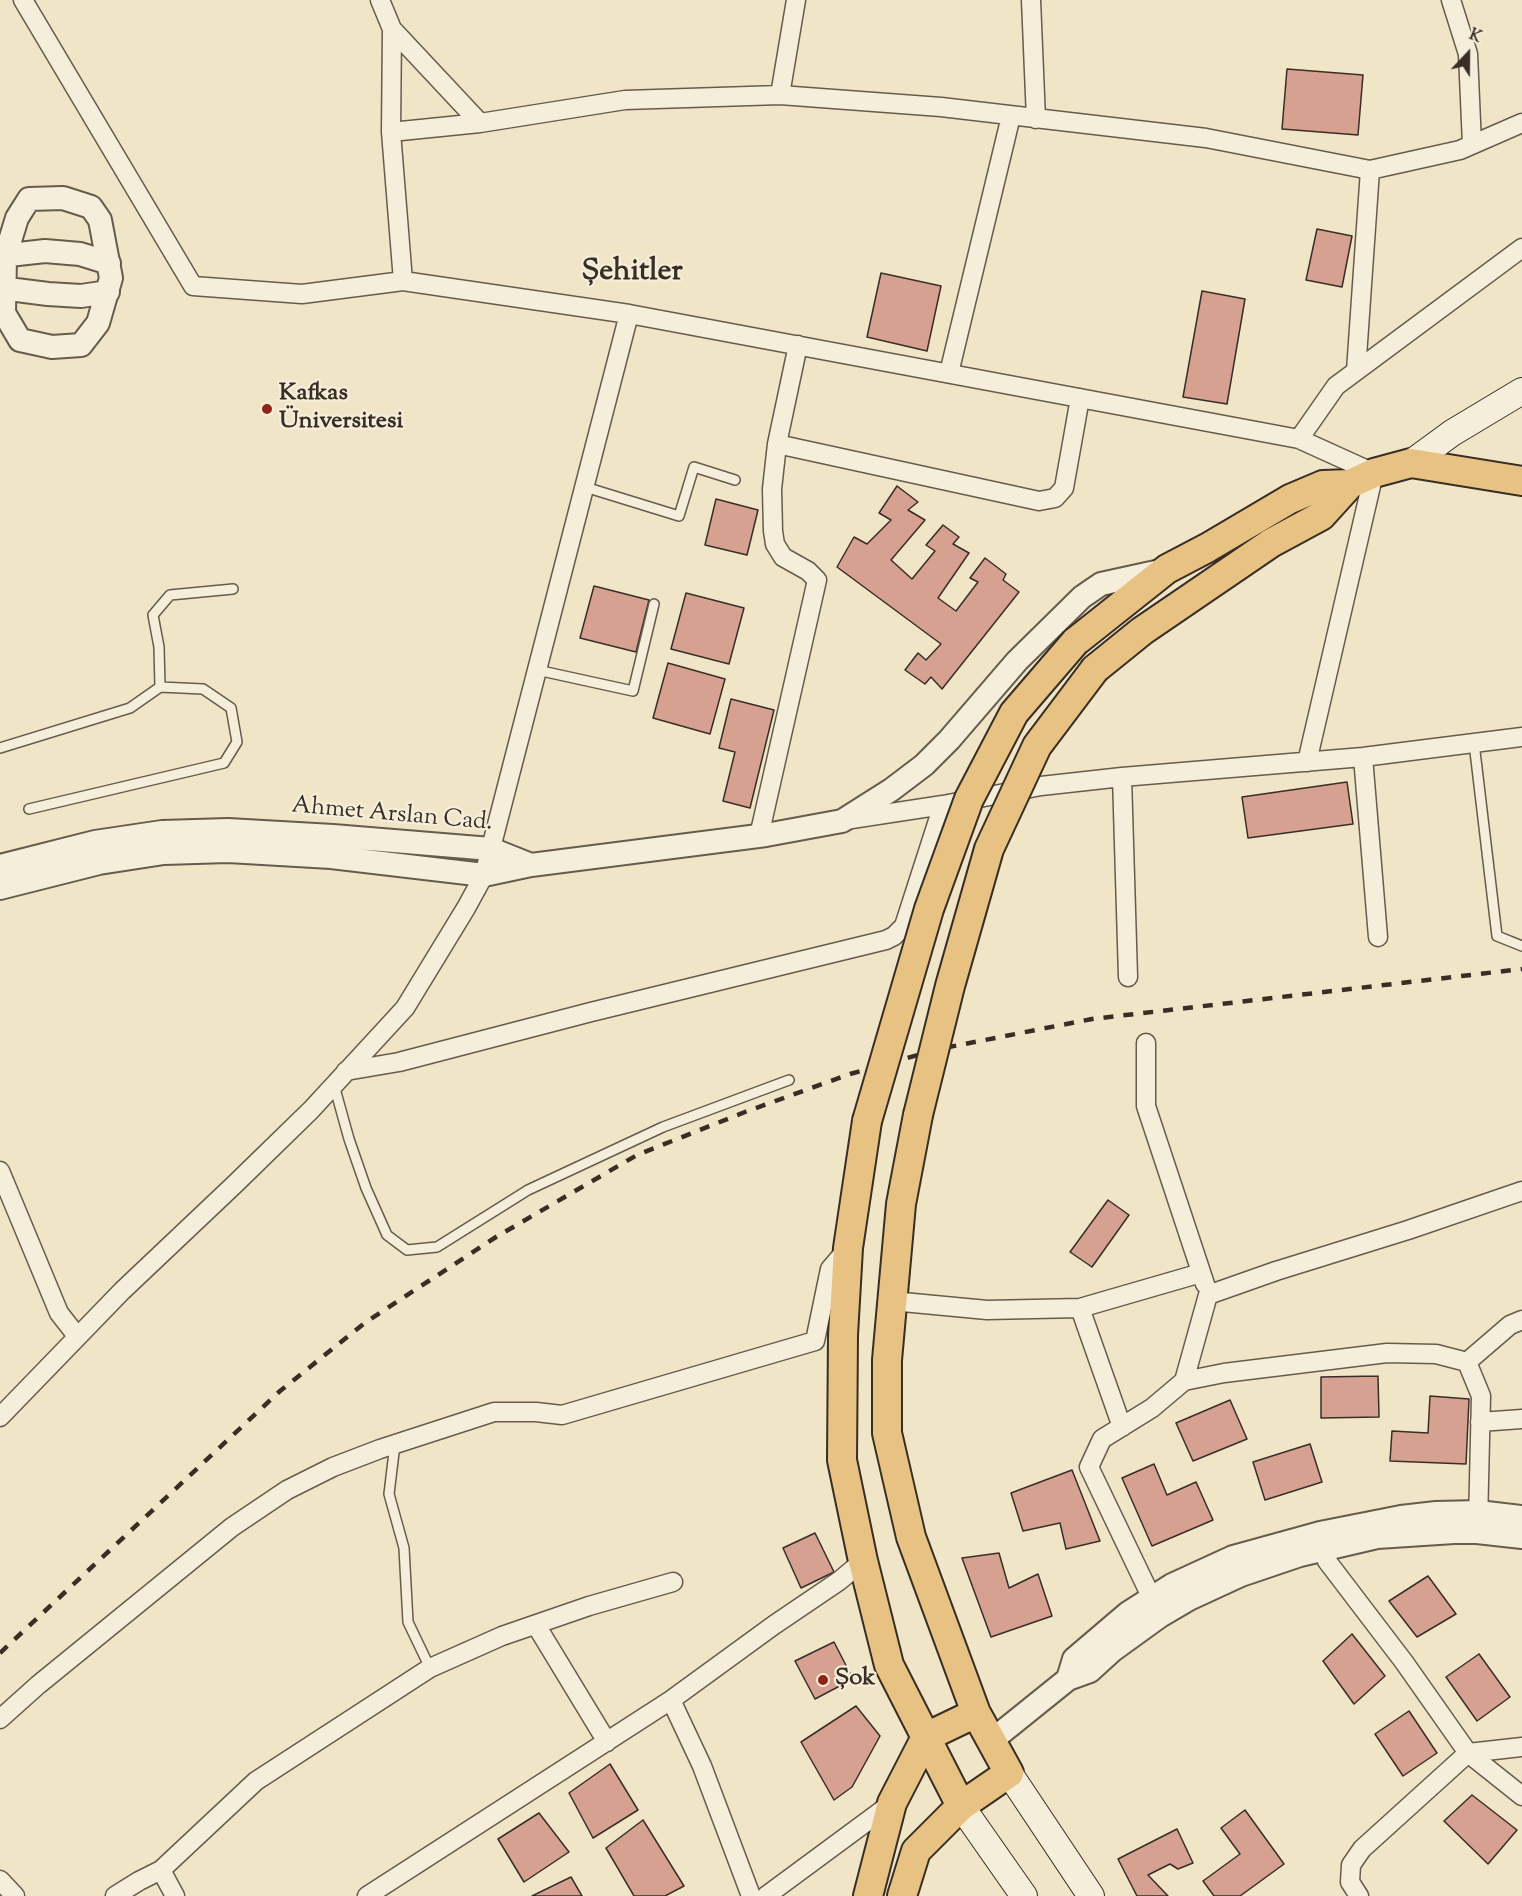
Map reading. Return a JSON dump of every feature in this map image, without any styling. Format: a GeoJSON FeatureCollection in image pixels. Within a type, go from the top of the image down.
{"type":"FeatureCollection","features":[{"type":"Feature","properties":{"kind":"main road"},"geometry":{"type":"LineString","coordinates":[[1024,1896],[961,1806],[889,1665],[863,1562],[842,1460],[843,1335],[848,1248],[867,1122],[929,909],[969,799],[1014,713],[1075,642],[1167,569],[1290,499],[1323,485],[1362,479],[1411,463],[1452,434],[1522,391]]}},
{"type":"Feature","properties":{"kind":"main road"},"geometry":{"type":"LineString","coordinates":[[1411,463],[1522,481]]}},
{"type":"Feature","properties":{"kind":"main road"},"geometry":{"type":"LineString","coordinates":[[1091,1896],[1009,1773],[976,1713],[911,1537],[887,1433],[887,1360],[901,1204],[918,1114],[950,986],[989,849],[1037,746],[1095,669],[1142,631],[1244,561],[1271,543],[1321,516],[1362,479]]}},
{"type":"Feature","properties":{"kind":"main road"},"geometry":{"type":"LineString","coordinates":[[868,1896],[892,1803],[926,1737],[976,1713]]}},
{"type":"Feature","properties":{"kind":"main road"},"geometry":{"type":"LineString","coordinates":[[902,1896],[916,1851],[961,1806],[1009,1773]]}},
{"type":"Feature","properties":{"kind":"street"},"geometry":{"type":"LineString","coordinates":[[24,0],[193,286],[302,294],[403,281],[629,314],[1299,439],[1362,479],[1307,762]]}},
{"type":"Feature","properties":{"kind":"street"},"geometry":{"type":"LineString","coordinates":[[380,0],[392,29],[480,123]]}},
{"type":"Feature","properties":{"kind":"street"},"geometry":{"type":"LineString","coordinates":[[780,95],[796,0]]}},
{"type":"Feature","properties":{"kind":"street"},"geometry":{"type":"LineString","coordinates":[[1031,0],[1036,119]]}},
{"type":"Feature","properties":{"kind":"street"},"geometry":{"type":"LineString","coordinates":[[1451,0],[1468,54],[1472,145]]}},
{"type":"Feature","properties":{"kind":"street"},"geometry":{"type":"LineString","coordinates":[[392,29],[392,132],[403,281]]}},
{"type":"Feature","properties":{"kind":"street"},"geometry":{"type":"LineString","coordinates":[[392,132],[480,123],[625,100],[780,95],[941,107],[1206,138],[1370,170],[1460,150],[1522,123]]}},
{"type":"Feature","properties":{"kind":"street"},"geometry":{"type":"LineString","coordinates":[[949,373],[1011,116]]}},
{"type":"Feature","properties":{"kind":"street"},"geometry":{"type":"LineString","coordinates":[[1356,371],[1370,170]]}},
{"type":"Feature","properties":{"kind":"street"},"geometry":{"type":"LineString","coordinates":[[63,198],[91,207],[100,220],[109,263],[111,278],[98,323],[81,345],[52,347],[20,340],[4,313],[3,256],[17,218],[29,199],[63,198]]}},
{"type":"Feature","properties":{"kind":"street"},"geometry":{"type":"LineString","coordinates":[[1299,439],[1336,386],[1522,248]]}},
{"type":"Feature","properties":{"kind":"street"},"geometry":{"type":"LineString","coordinates":[[3,256],[45,251],[80,254],[109,263]]}},
{"type":"Feature","properties":{"kind":"street"},"geometry":{"type":"LineString","coordinates":[[2,289],[81,296],[108,292]]}},
{"type":"Feature","properties":{"kind":"street"},"geometry":{"type":"LineString","coordinates":[[0,1417],[122,1290],[234,1185],[340,1078],[405,1008],[484,875],[629,314]]}},
{"type":"Feature","properties":{"kind":"street"},"geometry":{"type":"LineString","coordinates":[[759,836],[817,580],[808,571],[783,557],[775,544],[772,489],[777,444],[798,345]]}},
{"type":"Feature","properties":{"kind":"street"},"geometry":{"type":"LineString","coordinates":[[777,444],[1039,501],[1055,498],[1064,488],[1080,398]]}},
{"type":"Feature","properties":{"kind":"street"},"geometry":{"type":"LineString","coordinates":[[842,821],[891,790],[924,765],[949,740],[1017,661],[1082,597],[1101,584],[1167,569]]}},
{"type":"Feature","properties":{"kind":"street"},"geometry":{"type":"LineString","coordinates":[[531,865],[759,836],[1041,786],[1363,757],[1522,737]]}},
{"type":"Feature","properties":{"kind":"street"},"geometry":{"type":"LineString","coordinates":[[1363,757],[1378,937]]}},
{"type":"Feature","properties":{"kind":"street"},"geometry":{"type":"LineString","coordinates":[[1122,777],[1128,977]]}},
{"type":"Feature","properties":{"kind":"street"},"geometry":{"type":"LineString","coordinates":[[340,1078],[591,1012],[886,940],[904,926],[943,805]]}},
{"type":"Feature","properties":{"kind":"street","name":"Ahmet Arslan Cad."},"geometry":{"type":"LineString","coordinates":[[0,866],[95,842],[162,832],[228,830],[491,849],[531,865]]}},
{"type":"Feature","properties":{"kind":"street","name":"Ahmet Arslan Cad."},"geometry":{"type":"LineString","coordinates":[[0,888],[99,862],[164,853],[228,851],[331,857],[484,875],[531,865]]}},
{"type":"Feature","properties":{"kind":"street"},"geometry":{"type":"LineString","coordinates":[[1146,1043],[1146,1107],[1209,1295],[1184,1381]]}},
{"type":"Feature","properties":{"kind":"street"},"geometry":{"type":"LineString","coordinates":[[0,1171],[59,1313],[77,1336]]}},
{"type":"Feature","properties":{"kind":"street"},"geometry":{"type":"LineString","coordinates":[[1209,1295],[1522,1191]]}},
{"type":"Feature","properties":{"kind":"street"},"geometry":{"type":"LineString","coordinates":[[0,1719],[64,1663],[232,1527],[287,1490],[333,1467],[494,1412],[536,1412],[562,1415],[815,1341],[830,1269],[848,1248]]}},
{"type":"Feature","properties":{"kind":"street"},"geometry":{"type":"LineString","coordinates":[[892,1301],[987,1310],[1080,1308],[1201,1273]]}},
{"type":"Feature","properties":{"kind":"street"},"geometry":{"type":"LineString","coordinates":[[1080,1308],[1122,1427]]}},
{"type":"Feature","properties":{"kind":"street"},"geometry":{"type":"LineString","coordinates":[[1467,1362],[1510,1325],[1522,1320]]}},
{"type":"Feature","properties":{"kind":"street"},"geometry":{"type":"LineString","coordinates":[[1155,1607],[1089,1467],[1101,1439],[1152,1408],[1184,1381],[1236,1372],[1387,1353],[1436,1354],[1467,1362]]}},
{"type":"Feature","properties":{"kind":"street"},"geometry":{"type":"LineString","coordinates":[[1467,1362],[1481,1396],[1478,1522]]}},
{"type":"Feature","properties":{"kind":"street"},"geometry":{"type":"LineString","coordinates":[[1480,1422],[1522,1419]]}},
{"type":"Feature","properties":{"kind":"street"},"geometry":{"type":"LineString","coordinates":[[991,1741],[1068,1679],[1089,1671],[1155,1607],[1189,1599],[1241,1575],[1300,1555],[1322,1541],[1404,1534],[1522,1517]]}},
{"type":"Feature","properties":{"kind":"street"},"geometry":{"type":"LineString","coordinates":[[1478,1522],[1522,1537]]}},
{"type":"Feature","properties":{"kind":"street"},"geometry":{"type":"LineString","coordinates":[[1322,1541],[1327,1561],[1404,1662],[1468,1753],[1522,1796]]}},
{"type":"Feature","properties":{"kind":"street"},"geometry":{"type":"LineString","coordinates":[[367,1896],[671,1700],[863,1562]]}},
{"type":"Feature","properties":{"kind":"street"},"geometry":{"type":"LineString","coordinates":[[115,1896],[161,1870],[256,1781],[430,1668],[502,1636],[589,1606],[673,1582]]}},
{"type":"Feature","properties":{"kind":"street"},"geometry":{"type":"LineString","coordinates":[[536,1625],[607,1742]]}},
{"type":"Feature","properties":{"kind":"street"},"geometry":{"type":"LineString","coordinates":[[671,1700],[702,1766],[751,1896]]}},
{"type":"Feature","properties":{"kind":"street"},"geometry":{"type":"LineString","coordinates":[[1359,1896],[1350,1882],[1351,1865],[1362,1849],[1468,1753],[1522,1747]]}},
{"type":"Feature","properties":{"kind":"street"},"geometry":{"type":"LineString","coordinates":[[766,1896],[892,1803]]}},
{"type":"Feature","properties":{"kind":"street"},"geometry":{"type":"LineString","coordinates":[[161,1870],[175,1896]]}},
{"type":"Feature","properties":{"kind":"street"},"geometry":{"type":"LineString","coordinates":[[0,1880],[15,1896]]}},
{"type":"Feature","properties":{"kind":"lane"},"geometry":{"type":"LineString","coordinates":[[585,487],[679,516],[694,467],[735,480]]}},
{"type":"Feature","properties":{"kind":"lane"},"geometry":{"type":"LineString","coordinates":[[160,687],[159,647],[153,615],[170,595],[233,589]]}},
{"type":"Feature","properties":{"kind":"lane"},"geometry":{"type":"LineString","coordinates":[[537,670],[633,691],[654,604]]}},
{"type":"Feature","properties":{"kind":"lane"},"geometry":{"type":"LineString","coordinates":[[0,748],[130,708],[160,687],[203,689],[231,708],[237,742],[224,763],[29,809]]}},
{"type":"Feature","properties":{"kind":"lane"},"geometry":{"type":"LineString","coordinates":[[1474,743],[1497,936],[1522,946]]}},
{"type":"Feature","properties":{"kind":"lane"},"geometry":{"type":"LineString","coordinates":[[340,1078],[349,1140],[366,1188],[387,1235],[407,1250],[437,1247],[539,1185],[663,1127],[789,1080]]}},
{"type":"Feature","properties":{"kind":"lane"},"geometry":{"type":"LineString","coordinates":[[395,1444],[389,1494],[404,1548],[408,1622],[430,1668]]}},
{"type":"Feature","properties":{"kind":"building"},"geometry":{"type":"Polygon","coordinates":[[[1287,69],[1363,75],[1358,135],[1282,129],[1287,69]]]}},
{"type":"Feature","properties":{"kind":"building"},"geometry":{"type":"Polygon","coordinates":[[[1317,229],[1352,236],[1342,287],[1306,280],[1317,229]]]}},
{"type":"Feature","properties":{"kind":"building"},"geometry":{"type":"Polygon","coordinates":[[[881,273],[941,286],[927,351],[867,337],[881,273]]]}},
{"type":"Feature","properties":{"kind":"building"},"geometry":{"type":"Polygon","coordinates":[[[1202,291],[1245,299],[1227,404],[1183,397],[1202,291]]]}},
{"type":"Feature","properties":{"kind":"building"},"geometry":{"type":"Polygon","coordinates":[[[897,486],[918,502],[908,510],[925,520],[891,560],[912,579],[935,551],[926,545],[943,525],[959,537],[953,544],[969,553],[938,598],[956,611],[978,582],[970,578],[985,558],[1006,574],[1003,580],[1019,592],[942,689],[931,677],[925,684],[905,670],[918,653],[926,660],[941,644],[837,567],[854,537],[867,544],[891,520],[879,513],[897,486]]]}},
{"type":"Feature","properties":{"kind":"building"},"geometry":{"type":"Polygon","coordinates":[[[716,499],[758,510],[747,555],[705,545],[716,499]]]}},
{"type":"Feature","properties":{"kind":"building"},"geometry":{"type":"Polygon","coordinates":[[[594,586],[649,600],[636,652],[580,638],[594,586]]]}},
{"type":"Feature","properties":{"kind":"building"},"geometry":{"type":"Polygon","coordinates":[[[686,593],[744,608],[729,664],[671,649],[686,593]]]}},
{"type":"Feature","properties":{"kind":"building"},"geometry":{"type":"Polygon","coordinates":[[[668,663],[725,679],[710,734],[653,718],[668,663]]]}},
{"type":"Feature","properties":{"kind":"building"},"geometry":{"type":"Polygon","coordinates":[[[731,699],[774,710],[750,808],[723,801],[735,752],[719,748],[731,699]]]}},
{"type":"Feature","properties":{"kind":"building"},"geometry":{"type":"Polygon","coordinates":[[[1347,782],[1353,824],[1248,838],[1242,797],[1347,782]]]}},
{"type":"Feature","properties":{"kind":"building"},"geometry":{"type":"Polygon","coordinates":[[[1108,1200],[1129,1215],[1092,1267],[1070,1252],[1108,1200]]]}},
{"type":"Feature","properties":{"kind":"building"},"geometry":{"type":"Polygon","coordinates":[[[1378,1376],[1379,1417],[1321,1418],[1321,1377],[1378,1376]]]}},
{"type":"Feature","properties":{"kind":"building"},"geometry":{"type":"Polygon","coordinates":[[[1430,1396],[1469,1399],[1466,1464],[1390,1461],[1392,1431],[1428,1433],[1430,1396]]]}},
{"type":"Feature","properties":{"kind":"building"},"geometry":{"type":"Polygon","coordinates":[[[1230,1400],[1247,1439],[1193,1461],[1176,1423],[1230,1400]]]}},
{"type":"Feature","properties":{"kind":"building"},"geometry":{"type":"Polygon","coordinates":[[[1310,1444],[1322,1482],[1265,1500],[1253,1462],[1310,1444]]]}},
{"type":"Feature","properties":{"kind":"building"},"geometry":{"type":"Polygon","coordinates":[[[1154,1464],[1167,1495],[1196,1482],[1213,1520],[1152,1546],[1122,1478],[1154,1464]]]}},
{"type":"Feature","properties":{"kind":"building"},"geometry":{"type":"Polygon","coordinates":[[[1072,1470],[1100,1541],[1066,1549],[1060,1523],[1023,1531],[1011,1493],[1072,1470]]]}},
{"type":"Feature","properties":{"kind":"building"},"geometry":{"type":"Polygon","coordinates":[[[815,1533],[834,1572],[801,1588],[783,1548],[815,1533]]]}},
{"type":"Feature","properties":{"kind":"building"},"geometry":{"type":"Polygon","coordinates":[[[999,1553],[1009,1588],[1038,1574],[1052,1616],[991,1637],[962,1558],[999,1553]]]}},
{"type":"Feature","properties":{"kind":"building"},"geometry":{"type":"Polygon","coordinates":[[[1428,1576],[1456,1614],[1417,1637],[1389,1601],[1428,1576]]]}},
{"type":"Feature","properties":{"kind":"building"},"geometry":{"type":"Polygon","coordinates":[[[1352,1634],[1385,1676],[1354,1704],[1323,1661],[1352,1634]]]}},
{"type":"Feature","properties":{"kind":"building"},"geometry":{"type":"Polygon","coordinates":[[[834,1642],[853,1679],[815,1699],[795,1661],[834,1642]]]}},
{"type":"Feature","properties":{"kind":"building"},"geometry":{"type":"Polygon","coordinates":[[[1479,1654],[1510,1697],[1477,1721],[1446,1677],[1479,1654]]]}},
{"type":"Feature","properties":{"kind":"building"},"geometry":{"type":"Polygon","coordinates":[[[856,1706],[880,1736],[852,1787],[834,1800],[801,1742],[856,1706]]]}},
{"type":"Feature","properties":{"kind":"building"},"geometry":{"type":"Polygon","coordinates":[[[1409,1711],[1437,1753],[1403,1776],[1375,1734],[1409,1711]]]}},
{"type":"Feature","properties":{"kind":"building"},"geometry":{"type":"Polygon","coordinates":[[[610,1764],[638,1810],[593,1838],[569,1793],[610,1764]]]}},
{"type":"Feature","properties":{"kind":"building"},"geometry":{"type":"Polygon","coordinates":[[[1472,1795],[1517,1830],[1488,1864],[1444,1821],[1472,1795]]]}},
{"type":"Feature","properties":{"kind":"building"},"geometry":{"type":"Polygon","coordinates":[[[1245,1810],[1284,1864],[1240,1896],[1214,1896],[1203,1881],[1240,1854],[1221,1828],[1245,1810]]]}},
{"type":"Feature","properties":{"kind":"building"},"geometry":{"type":"Polygon","coordinates":[[[539,1813],[569,1852],[524,1882],[498,1839],[539,1813]]]}},
{"type":"Feature","properties":{"kind":"building"},"geometry":{"type":"Polygon","coordinates":[[[643,1820],[684,1886],[665,1896],[634,1896],[606,1848],[643,1820]]]}},
{"type":"Feature","properties":{"kind":"building"},"geometry":{"type":"Polygon","coordinates":[[[1177,1829],[1193,1863],[1178,1869],[1170,1864],[1148,1875],[1168,1896],[1137,1896],[1118,1859],[1177,1829]]]}},
{"type":"Feature","properties":{"kind":"building"},"geometry":{"type":"Polygon","coordinates":[[[571,1877],[582,1896],[532,1896],[571,1877]]]}},
{"type":"Feature","properties":{"kind":"railway"},"geometry":{"type":"LineString","coordinates":[[0,1653],[280,1391],[366,1322],[496,1237],[637,1155],[745,1112],[850,1074],[939,1049],[1092,1019],[1522,969]]}},
{"type":"Feature","properties":{"kind":"place","name":"Kafkas Üniversitesi"},"geometry":{"type":"Point","coordinates":[267,409]}},
{"type":"Feature","properties":{"kind":"place","name":"Şok"},"geometry":{"type":"Point","coordinates":[823,1680]}},
{"type":"Feature","properties":{"kind":"district","name":"Şehitler"},"geometry":{"type":"Point","coordinates":[632,274]}}]}
